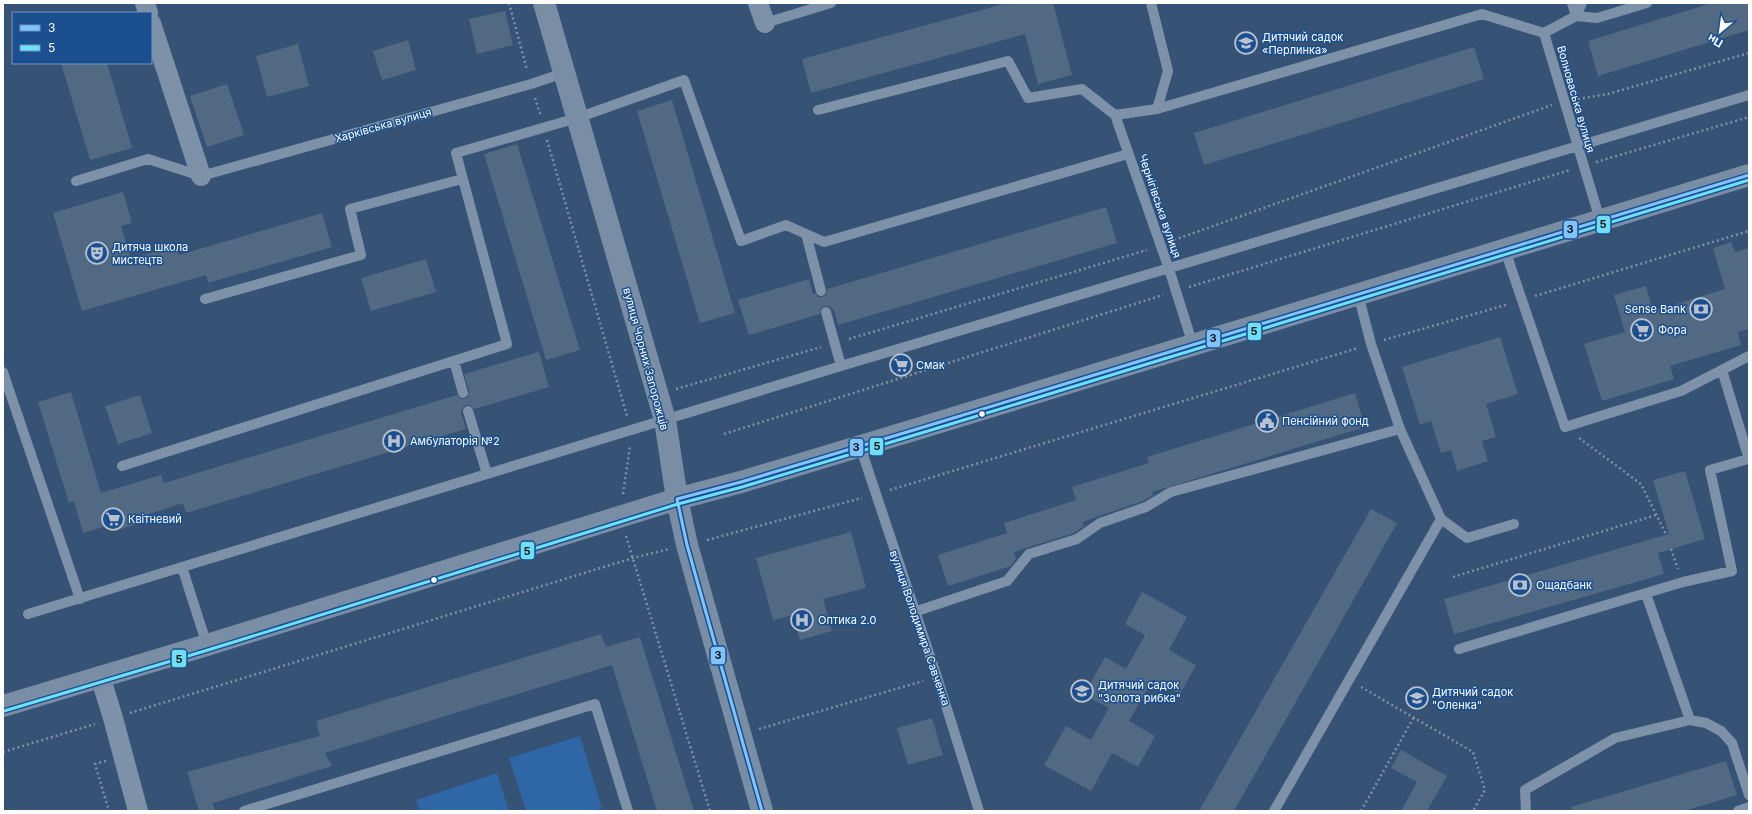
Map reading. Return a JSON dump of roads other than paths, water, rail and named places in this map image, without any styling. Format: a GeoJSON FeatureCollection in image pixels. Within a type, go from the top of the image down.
{"type":"FeatureCollection","features":[{"type":"Feature","properties":{"kind":"main road","name":"вулиця Чорних Запорожців"},"geometry":{"type":"LineString","coordinates":[[544,3],[665,420],[677,499],[686,545],[762,811]]}},
{"type":"Feature","properties":{"kind":"main road"},"geometry":{"type":"LineString","coordinates":[[3,706],[207,645],[620,516],[741,482],[1749,175]]}},
{"type":"Feature","properties":{"kind":"street"},"geometry":{"type":"LineString","coordinates":[[758,3],[765,23]]}},
{"type":"Feature","properties":{"kind":"street"},"geometry":{"type":"LineString","coordinates":[[152,25],[202,176]]}},
{"type":"Feature","properties":{"kind":"street"},"geometry":{"type":"LineString","coordinates":[[100,676],[138,811]]}},
{"type":"Feature","properties":{"kind":"lane"},"geometry":{"type":"LineString","coordinates":[[765,23],[832,3]]}},
{"type":"Feature","properties":{"kind":"lane"},"geometry":{"type":"LineString","coordinates":[[1151,3],[1168,71],[1157,109]]}},
{"type":"Feature","properties":{"kind":"lane"},"geometry":{"type":"LineString","coordinates":[[1572,3],[1576,16]]}},
{"type":"Feature","properties":{"kind":"lane"},"geometry":{"type":"LineString","coordinates":[[1576,16],[1582,3]]}},
{"type":"Feature","properties":{"kind":"lane"},"geometry":{"type":"LineString","coordinates":[[818,110],[1008,61],[1028,98],[1082,89],[1115,115],[1157,109],[1482,14],[1544,33],[1576,16],[1597,18],[1647,3]]}},
{"type":"Feature","properties":{"kind":"lane","name":"Волноваська вулиця"},"geometry":{"type":"LineString","coordinates":[[1544,33],[1600,220]]}},
{"type":"Feature","properties":{"kind":"lane","name":"Харківська вулиця"},"geometry":{"type":"LineString","coordinates":[[202,176],[531,84],[564,73]]}},
{"type":"Feature","properties":{"kind":"lane"},"geometry":{"type":"LineString","coordinates":[[122,466],[507,344],[456,153],[577,118],[684,80],[741,241],[786,225],[824,242],[1128,154]]}},
{"type":"Feature","properties":{"kind":"lane"},"geometry":{"type":"LineString","coordinates":[[28,614],[841,366],[1749,95]]}},
{"type":"Feature","properties":{"kind":"lane","name":"Чернігівська вулиця"},"geometry":{"type":"LineString","coordinates":[[1115,115],[1161,245],[1193,345]]}},
{"type":"Feature","properties":{"kind":"lane"},"geometry":{"type":"LineString","coordinates":[[76,181],[148,159],[202,176]]}},
{"type":"Feature","properties":{"kind":"lane"},"geometry":{"type":"LineString","coordinates":[[205,300],[361,254],[350,209],[462,180]]}},
{"type":"Feature","properties":{"kind":"lane"},"geometry":{"type":"LineString","coordinates":[[806,234],[821,291]]}},
{"type":"Feature","properties":{"kind":"lane"},"geometry":{"type":"LineString","coordinates":[[1505,250],[1565,427],[1681,391],[1749,356]]}},
{"type":"Feature","properties":{"kind":"lane"},"geometry":{"type":"LineString","coordinates":[[1358,294],[1371,344],[1400,430],[1441,519],[1467,538],[1514,524]]}},
{"type":"Feature","properties":{"kind":"lane"},"geometry":{"type":"LineString","coordinates":[[826,312],[841,366]]}},
{"type":"Feature","properties":{"kind":"lane"},"geometry":{"type":"LineString","coordinates":[[454,361],[463,394]]}},
{"type":"Feature","properties":{"kind":"lane"},"geometry":{"type":"LineString","coordinates":[[1459,649],[1683,582],[1732,571],[1710,470],[1749,459],[1722,370]]}},
{"type":"Feature","properties":{"kind":"lane"},"geometry":{"type":"LineString","coordinates":[[3,372],[80,599]]}},
{"type":"Feature","properties":{"kind":"lane"},"geometry":{"type":"LineString","coordinates":[[468,411],[487,474]]}},
{"type":"Feature","properties":{"kind":"lane"},"geometry":{"type":"LineString","coordinates":[[914,612],[1007,581],[1029,554],[1077,539],[1100,523],[1146,507],[1171,492],[1400,430]]}},
{"type":"Feature","properties":{"kind":"lane","name":"вулиця Володимира Савченка"},"geometry":{"type":"LineString","coordinates":[[860,446],[914,612],[937,677],[979,811]]}},
{"type":"Feature","properties":{"kind":"lane"},"geometry":{"type":"LineString","coordinates":[[1274,811],[1441,519]]}},
{"type":"Feature","properties":{"kind":"lane"},"geometry":{"type":"LineString","coordinates":[[182,567],[207,645]]}},
{"type":"Feature","properties":{"kind":"lane"},"geometry":{"type":"LineString","coordinates":[[1646,594],[1690,720]]}},
{"type":"Feature","properties":{"kind":"lane"},"geometry":{"type":"LineString","coordinates":[[244,811],[595,704],[628,811]]}},
{"type":"Feature","properties":{"kind":"lane"},"geometry":{"type":"LineString","coordinates":[[1526,811],[1525,790],[1615,738],[1690,720],[1706,723],[1721,731],[1732,743],[1749,795]]}},
{"type":"Feature","properties":{"kind":"lane"},"geometry":{"type":"LineString","coordinates":[[1738,811],[1749,807]]}},
{"type":"Feature","properties":{"kind":"place","name":"Дитячий садок «Перлинка»"},"geometry":{"type":"Point","coordinates":[1246,43]}},
{"type":"Feature","properties":{"kind":"place","name":"Дитяча школа мистецтв"},"geometry":{"type":"Point","coordinates":[97,253]}},
{"type":"Feature","properties":{"kind":"place","name":"Sense Bank"},"geometry":{"type":"Point","coordinates":[1701,309]}},
{"type":"Feature","properties":{"kind":"place","name":"Фора"},"geometry":{"type":"Point","coordinates":[1642,330]}},
{"type":"Feature","properties":{"kind":"place","name":"Смак"},"geometry":{"type":"Point","coordinates":[901,365]}},
{"type":"Feature","properties":{"kind":"place","name":"Пенсійний фонд"},"geometry":{"type":"Point","coordinates":[1267,421]}},
{"type":"Feature","properties":{"kind":"place","name":"Амбулаторія №2"},"geometry":{"type":"Point","coordinates":[394,441]}},
{"type":"Feature","properties":{"kind":"place","name":"Квітневий"},"geometry":{"type":"Point","coordinates":[113,519]}},
{"type":"Feature","properties":{"kind":"place","name":"Ощадбанк"},"geometry":{"type":"Point","coordinates":[1520,585]}},
{"type":"Feature","properties":{"kind":"place","name":"Оптика 2.0"},"geometry":{"type":"Point","coordinates":[802,620]}},
{"type":"Feature","properties":{"kind":"place","name":"Дитячий садок \"Золота рибка\""},"geometry":{"type":"Point","coordinates":[1082,691]}},
{"type":"Feature","properties":{"kind":"place","name":"Дитячий садок \"Оленка\""},"geometry":{"type":"Point","coordinates":[1417,698]}}]}
